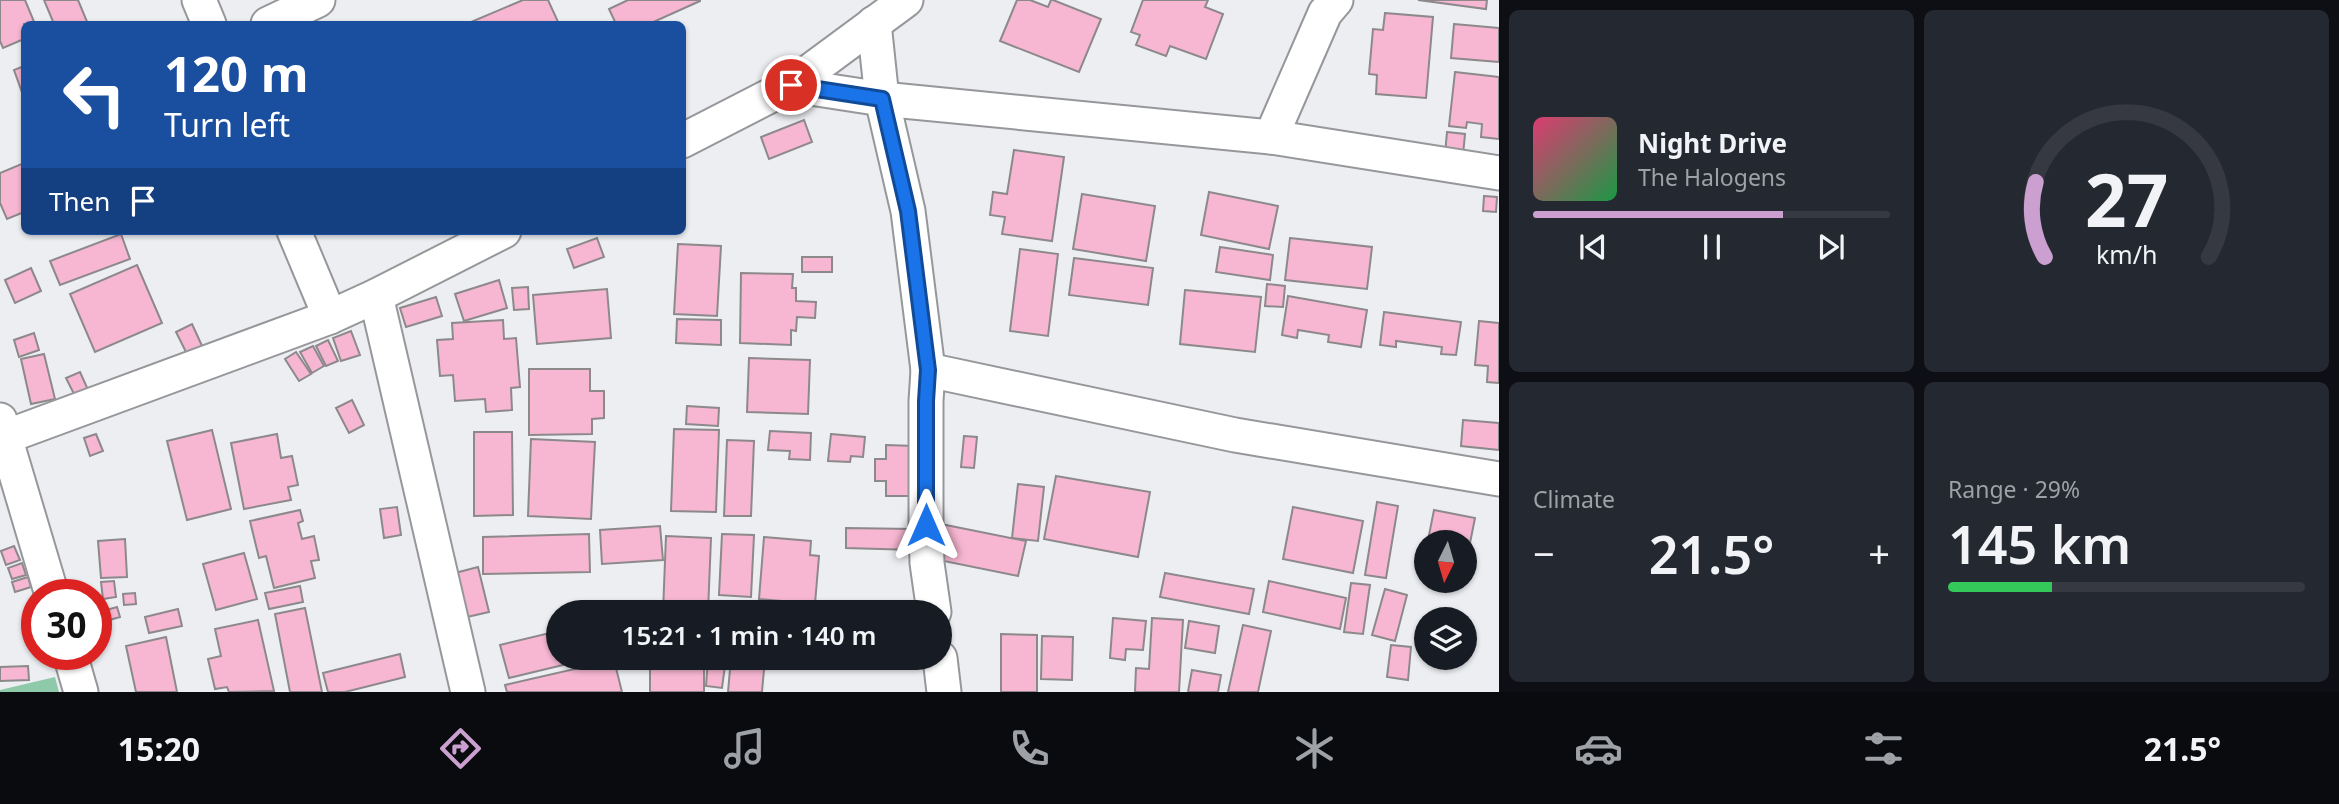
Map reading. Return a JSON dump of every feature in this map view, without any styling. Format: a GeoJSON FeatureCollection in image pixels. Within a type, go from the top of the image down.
{"type":"FeatureCollection","features":[{"type":"Feature","properties":{"kind":"street"},"geometry":{"type":"LineString","coordinates":[[200,0],[208,21]]}},
{"type":"Feature","properties":{"kind":"street"},"geometry":{"type":"LineString","coordinates":[[274,21],[318,0]]}},
{"type":"Feature","properties":{"kind":"street"},"geometry":{"type":"LineString","coordinates":[[686,139],[791,85],[906,0]]}},
{"type":"Feature","properties":{"kind":"street"},"geometry":{"type":"LineString","coordinates":[[1271,137],[1325,13],[1336,0]]}},
{"type":"Feature","properties":{"kind":"street"},"geometry":{"type":"LineString","coordinates":[[874,23],[882,99],[908,211],[928,370],[926,525],[932,600]]}},
{"type":"Feature","properties":{"kind":"street"},"geometry":{"type":"LineString","coordinates":[[791,85],[882,99],[1271,137],[1499,173]]}},
{"type":"Feature","properties":{"kind":"street"},"geometry":{"type":"LineString","coordinates":[[296,235],[330,317]]}},
{"type":"Feature","properties":{"kind":"street"},"geometry":{"type":"LineString","coordinates":[[46,579],[11,490],[3,428],[330,317],[497,235]]}},
{"type":"Feature","properties":{"kind":"street"},"geometry":{"type":"LineString","coordinates":[[376,296],[468,692]]}},
{"type":"Feature","properties":{"kind":"street"},"geometry":{"type":"LineString","coordinates":[[928,370],[1235,435],[1499,479]]}},
{"type":"Feature","properties":{"kind":"street"},"geometry":{"type":"LineString","coordinates":[[75,670],[81,692]]}},
{"type":"Feature","properties":{"kind":"street"},"geometry":{"type":"LineString","coordinates":[[941,670],[944,692]]}},
{"type":"Feature","properties":{"kind":"green space"},"geometry":{"type":"Polygon","coordinates":[[[55,677],[59,692],[0,692],[0,690],[55,677]]]}},
{"type":"Feature","properties":{"kind":"building"},"geometry":{"type":"Polygon","coordinates":[[[0,0],[25,0],[34,21],[21,21],[21,40],[3,48],[0,41],[0,0]]]}},
{"type":"Feature","properties":{"kind":"building"},"geometry":{"type":"Polygon","coordinates":[[[44,0],[78,0],[87,21],[53,21],[44,0]]]}},
{"type":"Feature","properties":{"kind":"building"},"geometry":{"type":"Polygon","coordinates":[[[523,0],[548,0],[558,21],[473,21],[523,0]]]}},
{"type":"Feature","properties":{"kind":"building"},"geometry":{"type":"Polygon","coordinates":[[[628,0],[700,0],[656,21],[615,21],[609,9],[628,0]]]}},
{"type":"Feature","properties":{"kind":"building"},"geometry":{"type":"Polygon","coordinates":[[[1017,0],[1030,0],[1048,7],[1053,0],[1101,19],[1079,72],[1000,41],[1017,0]]]}},
{"type":"Feature","properties":{"kind":"building"},"geometry":{"type":"Polygon","coordinates":[[[1143,0],[1208,0],[1205,7],[1223,14],[1206,59],[1170,46],[1166,56],[1136,45],[1140,35],[1131,32],[1143,0]]]}},
{"type":"Feature","properties":{"kind":"building"},"geometry":{"type":"Polygon","coordinates":[[[1418,0],[1487,0],[1486,9],[1418,0]]]}},
{"type":"Feature","properties":{"kind":"building"},"geometry":{"type":"Polygon","coordinates":[[[1385,13],[1433,17],[1426,98],[1376,94],[1377,75],[1369,74],[1373,29],[1383,30],[1385,13]]]}},
{"type":"Feature","properties":{"kind":"building"},"geometry":{"type":"Polygon","coordinates":[[[1454,24],[1499,28],[1499,62],[1451,58],[1454,24]]]}},
{"type":"Feature","properties":{"kind":"building"},"geometry":{"type":"Polygon","coordinates":[[[21,67],[21,90],[14,70],[21,67]]]}},
{"type":"Feature","properties":{"kind":"building"},"geometry":{"type":"Polygon","coordinates":[[[1455,72],[1499,77],[1499,139],[1481,137],[1482,124],[1467,122],[1466,128],[1449,126],[1455,72]]]}},
{"type":"Feature","properties":{"kind":"building"},"geometry":{"type":"Polygon","coordinates":[[[804,120],[812,142],[769,159],[761,137],[804,120]]]}},
{"type":"Feature","properties":{"kind":"building"},"geometry":{"type":"Polygon","coordinates":[[[1447,132],[1465,134],[1463,155],[1445,154],[1447,132]]]}},
{"type":"Feature","properties":{"kind":"building"},"geometry":{"type":"Polygon","coordinates":[[[1014,150],[1064,157],[1052,241],[1002,234],[1005,217],[990,215],[993,192],[1007,194],[1014,150]]]}},
{"type":"Feature","properties":{"kind":"building"},"geometry":{"type":"Polygon","coordinates":[[[21,164],[21,213],[7,219],[0,203],[0,173],[21,164]]]}},
{"type":"Feature","properties":{"kind":"building"},"geometry":{"type":"Polygon","coordinates":[[[1209,192],[1278,206],[1269,249],[1201,235],[1209,192]]]}},
{"type":"Feature","properties":{"kind":"building"},"geometry":{"type":"Polygon","coordinates":[[[1082,194],[1155,206],[1146,261],[1073,249],[1082,194]]]}},
{"type":"Feature","properties":{"kind":"building"},"geometry":{"type":"Polygon","coordinates":[[[1484,196],[1497,197],[1496,212],[1483,211],[1484,196]]]}},
{"type":"Feature","properties":{"kind":"building"},"geometry":{"type":"Polygon","coordinates":[[[118,235],[121,235],[130,259],[60,285],[50,261],[118,235]]]}},
{"type":"Feature","properties":{"kind":"building"},"geometry":{"type":"Polygon","coordinates":[[[597,238],[604,257],[574,268],[567,249],[597,238]]]}},
{"type":"Feature","properties":{"kind":"building"},"geometry":{"type":"Polygon","coordinates":[[[1290,238],[1372,247],[1367,289],[1285,280],[1290,238]]]}},
{"type":"Feature","properties":{"kind":"building"},"geometry":{"type":"Polygon","coordinates":[[[678,244],[721,246],[717,316],[674,314],[678,244]]]}},
{"type":"Feature","properties":{"kind":"building"},"geometry":{"type":"Polygon","coordinates":[[[1220,247],[1273,255],[1270,280],[1216,272],[1220,247]]]}},
{"type":"Feature","properties":{"kind":"building"},"geometry":{"type":"Polygon","coordinates":[[[1020,249],[1058,254],[1048,336],[1010,331],[1020,249]]]}},
{"type":"Feature","properties":{"kind":"building"},"geometry":{"type":"Polygon","coordinates":[[[802,257],[832,257],[832,272],[802,272],[802,257]]]}},
{"type":"Feature","properties":{"kind":"building"},"geometry":{"type":"Polygon","coordinates":[[[1074,258],[1153,268],[1148,305],[1069,295],[1074,258]]]}},
{"type":"Feature","properties":{"kind":"building"},"geometry":{"type":"Polygon","coordinates":[[[137,265],[162,323],[95,352],[70,294],[137,265]]]}},
{"type":"Feature","properties":{"kind":"building"},"geometry":{"type":"Polygon","coordinates":[[[31,268],[41,291],[15,303],[5,280],[31,268]]]}},
{"type":"Feature","properties":{"kind":"building"},"geometry":{"type":"Polygon","coordinates":[[[741,273],[793,274],[792,288],[796,288],[796,301],[816,302],[815,318],[797,317],[796,331],[791,330],[791,345],[740,343],[741,273]]]}},
{"type":"Feature","properties":{"kind":"building"},"geometry":{"type":"Polygon","coordinates":[[[499,280],[507,308],[464,321],[455,294],[499,280]]]}},
{"type":"Feature","properties":{"kind":"building"},"geometry":{"type":"Polygon","coordinates":[[[1267,284],[1285,286],[1283,307],[1265,306],[1267,284]]]}},
{"type":"Feature","properties":{"kind":"building"},"geometry":{"type":"Polygon","coordinates":[[[528,287],[529,309],[514,310],[512,288],[528,287]]]}},
{"type":"Feature","properties":{"kind":"building"},"geometry":{"type":"Polygon","coordinates":[[[607,289],[611,338],[537,344],[533,295],[607,289]]]}},
{"type":"Feature","properties":{"kind":"building"},"geometry":{"type":"Polygon","coordinates":[[[1185,290],[1261,297],[1255,352],[1180,344],[1185,290]]]}},
{"type":"Feature","properties":{"kind":"building"},"geometry":{"type":"Polygon","coordinates":[[[1288,296],[1367,310],[1361,347],[1328,342],[1329,335],[1298,330],[1297,338],[1282,335],[1288,296]]]}},
{"type":"Feature","properties":{"kind":"building"},"geometry":{"type":"Polygon","coordinates":[[[436,297],[442,316],[406,327],[400,308],[436,297]]]}},
{"type":"Feature","properties":{"kind":"building"},"geometry":{"type":"Polygon","coordinates":[[[1384,312],[1461,322],[1456,355],[1441,354],[1442,347],[1396,341],[1396,347],[1380,345],[1384,312]]]}},
{"type":"Feature","properties":{"kind":"building"},"geometry":{"type":"Polygon","coordinates":[[[677,319],[721,320],[721,345],[676,343],[677,319]]]}},
{"type":"Feature","properties":{"kind":"building"},"geometry":{"type":"Polygon","coordinates":[[[503,320],[504,339],[516,338],[520,387],[511,388],[512,410],[486,412],[485,399],[455,401],[453,375],[440,376],[437,340],[453,339],[452,323],[503,320]]]}},
{"type":"Feature","properties":{"kind":"building"},"geometry":{"type":"Polygon","coordinates":[[[1479,321],[1499,323],[1499,383],[1487,382],[1488,366],[1475,365],[1479,321]]]}},
{"type":"Feature","properties":{"kind":"building"},"geometry":{"type":"Polygon","coordinates":[[[192,324],[203,348],[187,354],[176,332],[192,324]]]}},
{"type":"Feature","properties":{"kind":"building"},"geometry":{"type":"Polygon","coordinates":[[[351,331],[360,355],[341,361],[333,338],[351,331]]]}},
{"type":"Feature","properties":{"kind":"building"},"geometry":{"type":"Polygon","coordinates":[[[34,333],[39,350],[19,357],[14,340],[34,333]]]}},
{"type":"Feature","properties":{"kind":"building"},"geometry":{"type":"Polygon","coordinates":[[[328,340],[338,361],[326,366],[316,346],[328,340]]]}},
{"type":"Feature","properties":{"kind":"building"},"geometry":{"type":"Polygon","coordinates":[[[313,346],[324,366],[312,373],[300,352],[313,346]]]}},
{"type":"Feature","properties":{"kind":"building"},"geometry":{"type":"Polygon","coordinates":[[[296,352],[311,374],[299,381],[285,359],[296,352]]]}},
{"type":"Feature","properties":{"kind":"building"},"geometry":{"type":"Polygon","coordinates":[[[44,354],[55,399],[31,404],[21,359],[44,354]]]}},
{"type":"Feature","properties":{"kind":"building"},"geometry":{"type":"Polygon","coordinates":[[[749,358],[810,360],[808,414],[747,412],[749,358]]]}},
{"type":"Feature","properties":{"kind":"building"},"geometry":{"type":"Polygon","coordinates":[[[529,369],[590,369],[590,391],[604,391],[604,418],[592,419],[592,434],[529,435],[529,369]]]}},
{"type":"Feature","properties":{"kind":"building"},"geometry":{"type":"Polygon","coordinates":[[[80,372],[89,392],[76,398],[66,378],[80,372]]]}},
{"type":"Feature","properties":{"kind":"building"},"geometry":{"type":"Polygon","coordinates":[[[352,400],[364,425],[349,433],[336,408],[352,400]]]}},
{"type":"Feature","properties":{"kind":"building"},"geometry":{"type":"Polygon","coordinates":[[[687,406],[719,408],[718,426],[686,424],[687,406]]]}},
{"type":"Feature","properties":{"kind":"building"},"geometry":{"type":"Polygon","coordinates":[[[1463,420],[1499,423],[1499,450],[1461,446],[1463,420]]]}},
{"type":"Feature","properties":{"kind":"building"},"geometry":{"type":"Polygon","coordinates":[[[674,429],[719,430],[716,512],[671,511],[674,429]]]}},
{"type":"Feature","properties":{"kind":"building"},"geometry":{"type":"Polygon","coordinates":[[[212,430],[231,509],[187,520],[167,441],[212,430]]]}},
{"type":"Feature","properties":{"kind":"building"},"geometry":{"type":"Polygon","coordinates":[[[770,431],[811,433],[810,460],[789,459],[790,451],[768,450],[770,431]]]}},
{"type":"Feature","properties":{"kind":"building"},"geometry":{"type":"Polygon","coordinates":[[[474,432],[512,432],[513,515],[474,516],[474,432]]]}},
{"type":"Feature","properties":{"kind":"building"},"geometry":{"type":"Polygon","coordinates":[[[96,434],[103,451],[90,456],[84,438],[96,434]]]}},
{"type":"Feature","properties":{"kind":"building"},"geometry":{"type":"Polygon","coordinates":[[[277,434],[281,458],[292,456],[298,485],[288,487],[291,500],[244,509],[231,443],[277,434]]]}},
{"type":"Feature","properties":{"kind":"building"},"geometry":{"type":"Polygon","coordinates":[[[831,434],[865,437],[863,457],[851,456],[850,462],[828,461],[831,434]]]}},
{"type":"Feature","properties":{"kind":"building"},"geometry":{"type":"Polygon","coordinates":[[[964,436],[977,437],[974,468],[961,467],[964,436]]]}},
{"type":"Feature","properties":{"kind":"building"},"geometry":{"type":"Polygon","coordinates":[[[531,439],[595,442],[591,519],[528,516],[531,439]]]}},
{"type":"Feature","properties":{"kind":"building"},"geometry":{"type":"Polygon","coordinates":[[[727,440],[754,441],[751,516],[724,516],[727,440]]]}},
{"type":"Feature","properties":{"kind":"building"},"geometry":{"type":"Polygon","coordinates":[[[886,445],[915,446],[914,496],[886,496],[886,481],[875,481],[875,459],[886,459],[886,445]]]}},
{"type":"Feature","properties":{"kind":"building"},"geometry":{"type":"Polygon","coordinates":[[[1056,476],[1150,492],[1138,557],[1044,539],[1056,476]]]}},
{"type":"Feature","properties":{"kind":"building"},"geometry":{"type":"Polygon","coordinates":[[[1018,484],[1044,487],[1038,541],[1012,538],[1018,484]]]}},
{"type":"Feature","properties":{"kind":"building"},"geometry":{"type":"Polygon","coordinates":[[[1377,502],[1398,506],[1386,578],[1365,575],[1377,502]]]}},
{"type":"Feature","properties":{"kind":"building"},"geometry":{"type":"Polygon","coordinates":[[[397,507],[401,535],[384,538],[380,509],[397,507]]]}},
{"type":"Feature","properties":{"kind":"building"},"geometry":{"type":"Polygon","coordinates":[[[1293,507],[1363,521],[1353,573],[1283,559],[1293,507]]]}},
{"type":"Feature","properties":{"kind":"building"},"geometry":{"type":"Polygon","coordinates":[[[300,510],[303,521],[298,523],[302,539],[314,536],[319,560],[311,561],[315,578],[274,588],[266,556],[259,558],[250,521],[300,510]]]}},
{"type":"Feature","properties":{"kind":"building"},"geometry":{"type":"Polygon","coordinates":[[[1434,510],[1475,518],[1473,530],[1430,530],[1434,510]]]}},
{"type":"Feature","properties":{"kind":"building"},"geometry":{"type":"Polygon","coordinates":[[[941,524],[1026,541],[1018,576],[934,559],[941,524]]]}},
{"type":"Feature","properties":{"kind":"building"},"geometry":{"type":"Polygon","coordinates":[[[660,526],[663,560],[602,564],[600,530],[660,526]]]}},
{"type":"Feature","properties":{"kind":"building"},"geometry":{"type":"Polygon","coordinates":[[[846,528],[914,529],[914,550],[846,548],[846,528]]]}},
{"type":"Feature","properties":{"kind":"building"},"geometry":{"type":"Polygon","coordinates":[[[589,534],[590,572],[483,574],[483,537],[589,534]]]}},
{"type":"Feature","properties":{"kind":"building"},"geometry":{"type":"Polygon","coordinates":[[[722,534],[754,535],[751,597],[719,595],[722,534]]]}},
{"type":"Feature","properties":{"kind":"building"},"geometry":{"type":"Polygon","coordinates":[[[666,536],[711,538],[708,600],[663,600],[666,536]]]}},
{"type":"Feature","properties":{"kind":"building"},"geometry":{"type":"Polygon","coordinates":[[[764,537],[811,541],[810,555],[819,556],[815,600],[759,599],[764,537]]]}},
{"type":"Feature","properties":{"kind":"building"},"geometry":{"type":"Polygon","coordinates":[[[125,539],[127,577],[101,578],[98,541],[125,539]]]}},
{"type":"Feature","properties":{"kind":"building"},"geometry":{"type":"Polygon","coordinates":[[[14,546],[20,560],[6,565],[1,551],[14,546]]]}},
{"type":"Feature","properties":{"kind":"building"},"geometry":{"type":"Polygon","coordinates":[[[244,553],[257,599],[216,610],[203,564],[244,553]]]}},
{"type":"Feature","properties":{"kind":"building"},"geometry":{"type":"Polygon","coordinates":[[[22,563],[26,575],[12,579],[8,568],[22,563]]]}},
{"type":"Feature","properties":{"kind":"building"},"geometry":{"type":"Polygon","coordinates":[[[478,567],[489,612],[467,617],[455,573],[478,567]]]}},
{"type":"Feature","properties":{"kind":"building"},"geometry":{"type":"Polygon","coordinates":[[[1165,573],[1254,589],[1249,614],[1160,597],[1165,573]]]}},
{"type":"Feature","properties":{"kind":"building"},"geometry":{"type":"Polygon","coordinates":[[[21,579],[21,590],[15,592],[12,582],[21,579]]]}},
{"type":"Feature","properties":{"kind":"building"},"geometry":{"type":"Polygon","coordinates":[[[112,581],[116,597],[112,598],[112,581]]]}},
{"type":"Feature","properties":{"kind":"building"},"geometry":{"type":"Polygon","coordinates":[[[1269,581],[1346,598],[1340,629],[1263,612],[1269,581]]]}},
{"type":"Feature","properties":{"kind":"building"},"geometry":{"type":"Polygon","coordinates":[[[1351,583],[1370,585],[1363,634],[1344,632],[1351,583]]]}},
{"type":"Feature","properties":{"kind":"building"},"geometry":{"type":"Polygon","coordinates":[[[300,586],[303,602],[269,609],[265,593],[300,586]]]}},
{"type":"Feature","properties":{"kind":"building"},"geometry":{"type":"Polygon","coordinates":[[[1385,589],[1407,595],[1395,641],[1372,635],[1385,589]]]}},
{"type":"Feature","properties":{"kind":"building"},"geometry":{"type":"Polygon","coordinates":[[[135,593],[136,604],[124,605],[123,594],[135,593]]]}},
{"type":"Feature","properties":{"kind":"building"},"geometry":{"type":"Polygon","coordinates":[[[117,607],[120,617],[112,619],[112,608],[117,607]]]}},
{"type":"Feature","properties":{"kind":"building"},"geometry":{"type":"Polygon","coordinates":[[[305,608],[322,692],[290,692],[275,614],[305,608]]]}},
{"type":"Feature","properties":{"kind":"building"},"geometry":{"type":"Polygon","coordinates":[[[178,609],[182,626],[149,633],[145,617],[178,609]]]}},
{"type":"Feature","properties":{"kind":"building"},"geometry":{"type":"Polygon","coordinates":[[[1113,618],[1146,621],[1143,650],[1126,649],[1125,660],[1110,658],[1113,618]]]}},
{"type":"Feature","properties":{"kind":"building"},"geometry":{"type":"Polygon","coordinates":[[[1152,618],[1183,620],[1179,692],[1135,692],[1136,668],[1149,669],[1152,618]]]}},
{"type":"Feature","properties":{"kind":"building"},"geometry":{"type":"Polygon","coordinates":[[[258,620],[274,691],[229,692],[227,687],[215,689],[208,659],[221,656],[215,629],[258,620]]]}},
{"type":"Feature","properties":{"kind":"building"},"geometry":{"type":"Polygon","coordinates":[[[1189,621],[1219,626],[1215,653],[1185,648],[1189,621]]]}},
{"type":"Feature","properties":{"kind":"building"},"geometry":{"type":"Polygon","coordinates":[[[1243,625],[1271,631],[1258,692],[1228,692],[1243,625]]]}},
{"type":"Feature","properties":{"kind":"building"},"geometry":{"type":"Polygon","coordinates":[[[546,634],[546,669],[509,678],[500,645],[546,634]]]}},
{"type":"Feature","properties":{"kind":"building"},"geometry":{"type":"Polygon","coordinates":[[[1001,634],[1037,635],[1037,692],[1001,692],[1001,634]]]}},
{"type":"Feature","properties":{"kind":"building"},"geometry":{"type":"Polygon","coordinates":[[[1042,636],[1073,637],[1072,680],[1041,679],[1042,636]]]}},
{"type":"Feature","properties":{"kind":"building"},"geometry":{"type":"Polygon","coordinates":[[[166,637],[177,692],[136,692],[126,646],[166,637]]]}},
{"type":"Feature","properties":{"kind":"building"},"geometry":{"type":"Polygon","coordinates":[[[1391,645],[1411,647],[1408,680],[1387,677],[1391,645]]]}},
{"type":"Feature","properties":{"kind":"building"},"geometry":{"type":"Polygon","coordinates":[[[400,654],[405,677],[345,692],[328,692],[323,673],[400,654]]]}},
{"type":"Feature","properties":{"kind":"building"},"geometry":{"type":"Polygon","coordinates":[[[21,666],[21,670],[28,670],[29,680],[0,681],[0,667],[21,666]]]}},
{"type":"Feature","properties":{"kind":"building"},"geometry":{"type":"Polygon","coordinates":[[[570,670],[616,670],[622,692],[507,692],[505,685],[570,670]]]}},
{"type":"Feature","properties":{"kind":"building"},"geometry":{"type":"Polygon","coordinates":[[[650,670],[704,670],[704,692],[650,692],[650,670]]]}},
{"type":"Feature","properties":{"kind":"building"},"geometry":{"type":"Polygon","coordinates":[[[707,670],[724,670],[722,688],[706,686],[707,670]]]}},
{"type":"Feature","properties":{"kind":"building"},"geometry":{"type":"Polygon","coordinates":[[[730,670],[764,670],[762,692],[728,692],[730,670]]]}},
{"type":"Feature","properties":{"kind":"building"},"geometry":{"type":"Polygon","coordinates":[[[1192,670],[1221,675],[1218,692],[1188,692],[1192,670]]]}},
{"type":"Feature","properties":{"kind":"route"},"geometry":{"type":"LineString","coordinates":[[791,85],[882,99],[908,211],[928,370],[926,525]]}}]}
